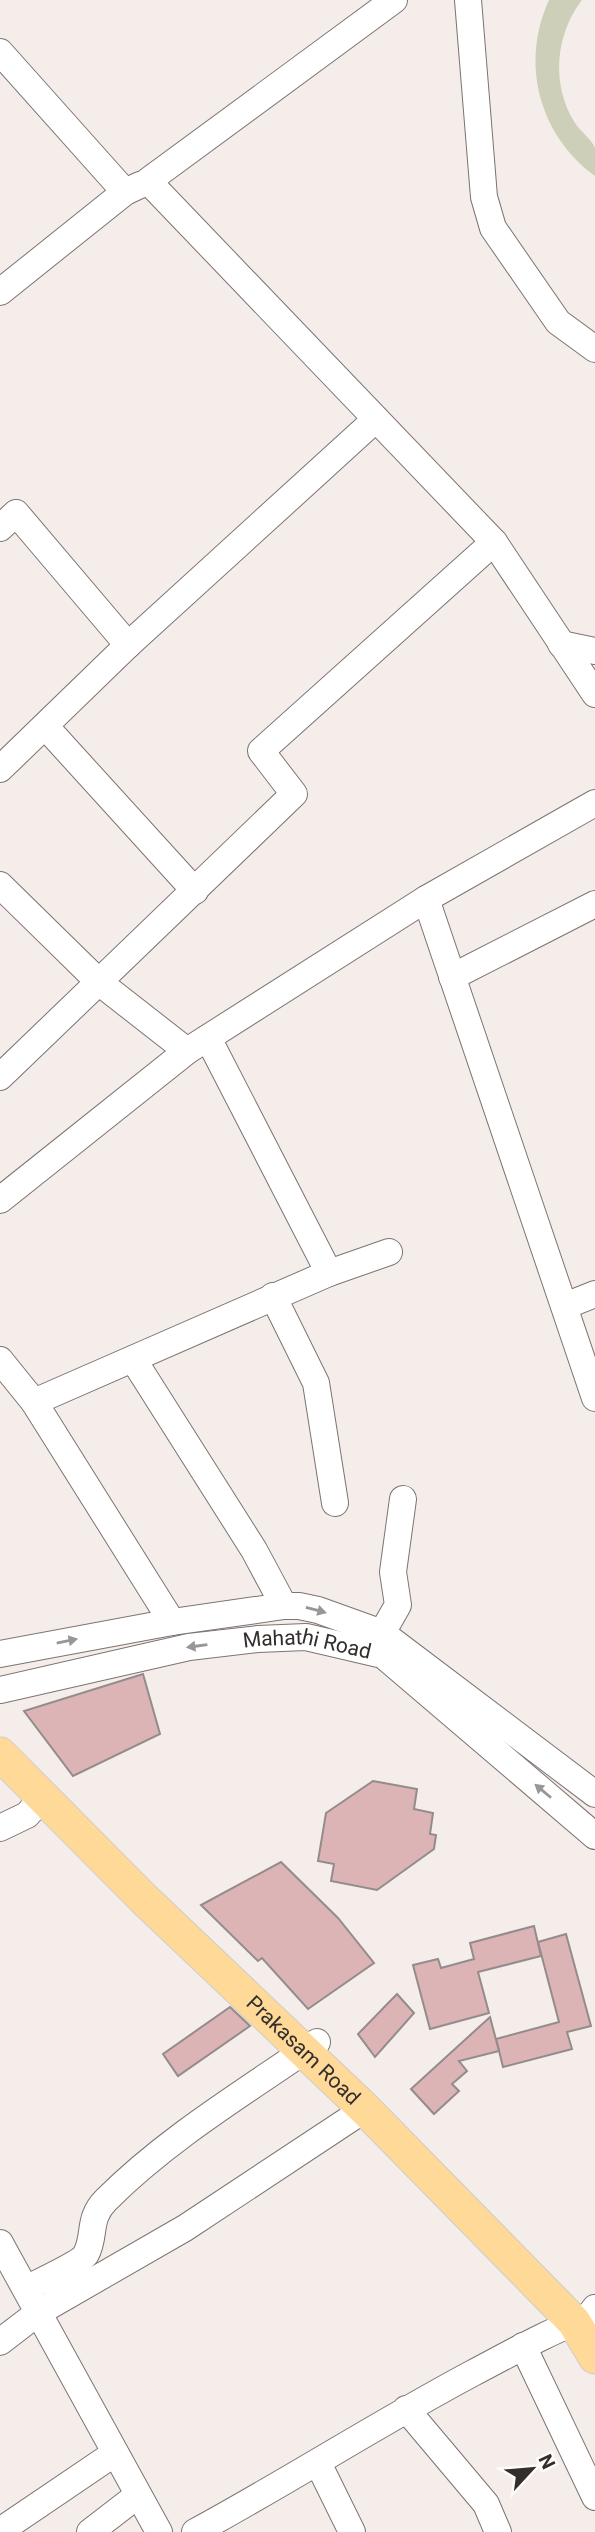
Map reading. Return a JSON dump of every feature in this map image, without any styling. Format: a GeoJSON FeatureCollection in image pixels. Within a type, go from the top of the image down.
{"type":"FeatureCollection","features":[{"type":"Feature","properties":{"kind":"main road","name":"Prakasam Road"},"geometry":{"type":"LineString","coordinates":[[0,1728],[42,1776],[310,2047],[588,2319],[595,2357]]}},
{"type":"Feature","properties":{"kind":"main road","name":"Prakasam Road"},"geometry":{"type":"LineString","coordinates":[[0,1754],[153,1909],[310,2047],[365,2109],[588,2319]]}},
{"type":"Feature","properties":{"kind":"street"},"geometry":{"type":"LineString","coordinates":[[0,292],[125,192],[148,181],[394,0]]}},
{"type":"Feature","properties":{"kind":"street"},"geometry":{"type":"LineString","coordinates":[[468,0],[484,197],[493,228],[558,322],[595,349]]}},
{"type":"Feature","properties":{"kind":"street"},"geometry":{"type":"LineString","coordinates":[[0,52],[125,192]]}},
{"type":"Feature","properties":{"kind":"street"},"geometry":{"type":"LineString","coordinates":[[148,181],[494,542],[595,694]]}},
{"type":"Feature","properties":{"kind":"street"},"geometry":{"type":"LineString","coordinates":[[0,769],[128,645],[376,419]]}},
{"type":"Feature","properties":{"kind":"street"},"geometry":{"type":"LineString","coordinates":[[0,528],[16,513],[128,645]]}},
{"type":"Feature","properties":{"kind":"street"},"geometry":{"type":"LineString","coordinates":[[0,1077],[294,794],[261,751],[494,542]]}},
{"type":"Feature","properties":{"kind":"street"},"geometry":{"type":"LineString","coordinates":[[561,644],[595,650]]}},
{"type":"Feature","properties":{"kind":"street"},"geometry":{"type":"LineString","coordinates":[[45,726],[195,891]]}},
{"type":"Feature","properties":{"kind":"street"},"geometry":{"type":"LineString","coordinates":[[0,1200],[197,1045],[426,899],[595,803]]}},
{"type":"Feature","properties":{"kind":"street"},"geometry":{"type":"LineString","coordinates":[[0,885],[100,983],[197,1045],[329,1273]]}},
{"type":"Feature","properties":{"kind":"street"},"geometry":{"type":"LineString","coordinates":[[426,899],[595,1398]]}},
{"type":"Feature","properties":{"kind":"street"},"geometry":{"type":"LineString","coordinates":[[452,977],[595,904]]}},
{"type":"Feature","properties":{"kind":"street"},"geometry":{"type":"LineString","coordinates":[[34,1402],[273,1296],[389,1252]]}},
{"type":"Feature","properties":{"kind":"street"},"geometry":{"type":"LineString","coordinates":[[565,1306],[595,1294]]}},
{"type":"Feature","properties":{"kind":"street"},"geometry":{"type":"LineString","coordinates":[[273,1296],[316,1383],[335,1503]]}},
{"type":"Feature","properties":{"kind":"street"},"geometry":{"type":"LineString","coordinates":[[133,1359],[254,1550],[284,1606]]}},
{"type":"Feature","properties":{"kind":"street"},"geometry":{"type":"LineString","coordinates":[[0,1360],[34,1402],[172,1622]]}},
{"type":"Feature","properties":{"kind":"street"},"geometry":{"type":"LineString","coordinates":[[382,1633],[398,1605],[393,1572],[403,1499]]}},
{"type":"Feature","properties":{"kind":"street","name":"Mahathi Road"},"geometry":{"type":"LineString","coordinates":[[0,1654],[172,1622],[299,1606],[382,1633],[595,1794]]}},
{"type":"Feature","properties":{"kind":"street","name":"Mahathi Road"},"geometry":{"type":"LineString","coordinates":[[0,1690],[189,1647],[258,1639],[306,1637],[383,1655],[595,1836]]}},
{"type":"Feature","properties":{"kind":"street"},"geometry":{"type":"LineString","coordinates":[[0,1828],[27,1815],[43,1797]]}},
{"type":"Feature","properties":{"kind":"street"},"geometry":{"type":"LineString","coordinates":[[15,2287],[82,2259],[88,2249],[92,2224],[104,2202],[161,2150],[310,2047]]}},
{"type":"Feature","properties":{"kind":"street"},"geometry":{"type":"LineString","coordinates":[[0,2342],[39,2312],[184,2228],[365,2109]]}},
{"type":"Feature","properties":{"kind":"street"},"geometry":{"type":"LineString","coordinates":[[0,2243],[15,2287],[39,2312],[159,2532]]}},
{"type":"Feature","properties":{"kind":"street"},"geometry":{"type":"LineString","coordinates":[[195,2532],[318,2463],[406,2409],[523,2346],[588,2319]]}},
{"type":"Feature","properties":{"kind":"street"},"geometry":{"type":"LineString","coordinates":[[523,2346],[595,2497]]}},
{"type":"Feature","properties":{"kind":"street"},"geometry":{"type":"LineString","coordinates":[[406,2409],[486,2504],[498,2532]]}},
{"type":"Feature","properties":{"kind":"street"},"geometry":{"type":"LineString","coordinates":[[8,2529],[116,2453]]}},
{"type":"Feature","properties":{"kind":"street"},"geometry":{"type":"LineString","coordinates":[[318,2463],[352,2532]]}},
{"type":"Feature","properties":{"kind":"street"},"geometry":{"type":"LineString","coordinates":[[90,2532],[138,2494]]}},
{"type":"Feature","properties":{"kind":"green space"},"geometry":{"type":"Polygon","coordinates":[[[549,0],[582,0],[566,29],[559,60],[560,77],[567,108],[595,148],[595,176],[560,140],[548,119],[540,96],[536,48],[540,24],[549,0]]]}},
{"type":"Feature","properties":{"kind":"building"},"geometry":{"type":"Polygon","coordinates":[[[143,1674],[160,1734],[73,1776],[24,1711],[143,1674]]]}},
{"type":"Feature","properties":{"kind":"building"},"geometry":{"type":"Polygon","coordinates":[[[373,1781],[417,1789],[414,1809],[433,1813],[430,1834],[436,1835],[434,1849],[377,1890],[331,1881],[334,1864],[318,1861],[326,1813],[373,1781]]]}},
{"type":"Feature","properties":{"kind":"building"},"geometry":{"type":"Polygon","coordinates":[[[281,1862],[338,1918],[374,1963],[308,2009],[262,1958],[258,1961],[201,1905],[281,1862]]]}},
{"type":"Feature","properties":{"kind":"building"},"geometry":{"type":"Polygon","coordinates":[[[534,1926],[541,1956],[478,1972],[489,2013],[430,2029],[413,1965],[438,1959],[441,1968],[474,1959],[470,1943],[534,1926]]]}},
{"type":"Feature","properties":{"kind":"building"},"geometry":{"type":"Polygon","coordinates":[[[566,1934],[591,2026],[567,2032],[572,2049],[503,2067],[496,2039],[559,2022],[538,1942],[566,1934]]]}},
{"type":"Feature","properties":{"kind":"building"},"geometry":{"type":"Polygon","coordinates":[[[397,1994],[414,2013],[375,2057],[358,2034],[397,1994]]]}},
{"type":"Feature","properties":{"kind":"building"},"geometry":{"type":"Polygon","coordinates":[[[230,2007],[250,2026],[178,2076],[163,2054],[230,2007]]]}},
{"type":"Feature","properties":{"kind":"building"},"geometry":{"type":"Polygon","coordinates":[[[490,2017],[499,2051],[459,2061],[467,2071],[452,2084],[459,2091],[434,2114],[411,2089],[490,2017]]]}}]}
